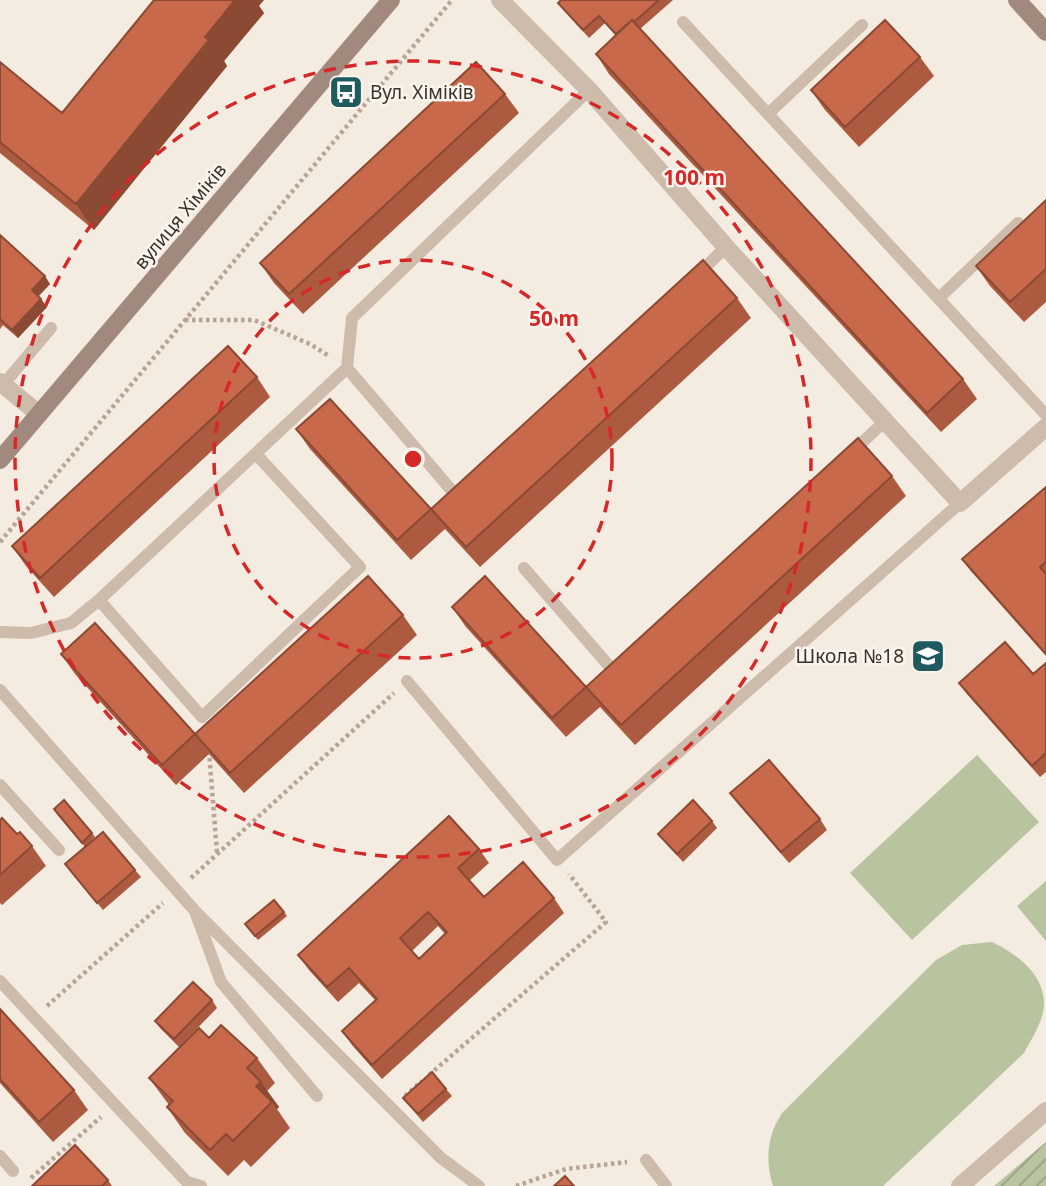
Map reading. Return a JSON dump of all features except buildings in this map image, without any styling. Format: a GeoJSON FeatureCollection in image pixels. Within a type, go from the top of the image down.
{"type":"FeatureCollection","features":[{"type":"Feature","properties":{"kind":"street","name":"вулиця Хіміків"},"geometry":{"type":"LineString","coordinates":[[0,460],[391,0]]}},
{"type":"Feature","properties":{"kind":"street"},"geometry":{"type":"LineString","coordinates":[[500,0],[589,90],[726,247],[960,503],[1046,427]]}},
{"type":"Feature","properties":{"kind":"street"},"geometry":{"type":"LineString","coordinates":[[1017,0],[1046,32]]}},
{"type":"Feature","properties":{"kind":"street"},"geometry":{"type":"LineString","coordinates":[[1,383],[39,414]]}},
{"type":"Feature","properties":{"kind":"street"},"geometry":{"type":"LineString","coordinates":[[960,1186],[1046,1111]]}},
{"type":"Feature","properties":{"kind":"lane"},"geometry":{"type":"LineString","coordinates":[[683,22],[1046,415]]}},
{"type":"Feature","properties":{"kind":"lane"},"geometry":{"type":"LineString","coordinates":[[769,113],[862,25]]}},
{"type":"Feature","properties":{"kind":"lane"},"geometry":{"type":"LineString","coordinates":[[0,632],[31,633],[71,623],[99,600],[347,368],[352,318],[589,90]]}},
{"type":"Feature","properties":{"kind":"lane"},"geometry":{"type":"LineString","coordinates":[[939,298],[1018,223]]}},
{"type":"Feature","properties":{"kind":"lane"},"geometry":{"type":"LineString","coordinates":[[687,284],[726,247]]}},
{"type":"Feature","properties":{"kind":"lane"},"geometry":{"type":"LineString","coordinates":[[1,383],[51,328]]}},
{"type":"Feature","properties":{"kind":"lane"},"geometry":{"type":"LineString","coordinates":[[347,368],[459,499],[469,489]]}},
{"type":"Feature","properties":{"kind":"lane"},"geometry":{"type":"LineString","coordinates":[[845,459],[885,421]]}},
{"type":"Feature","properties":{"kind":"lane"},"geometry":{"type":"LineString","coordinates":[[99,600],[202,717],[360,567],[256,454]]}},
{"type":"Feature","properties":{"kind":"lane"},"geometry":{"type":"LineString","coordinates":[[407,681],[557,860],[960,503]]}},
{"type":"Feature","properties":{"kind":"lane"},"geometry":{"type":"LineString","coordinates":[[524,568],[617,675],[627,665]]}},
{"type":"Feature","properties":{"kind":"lane"},"geometry":{"type":"LineString","coordinates":[[0,690],[195,911],[441,1158],[479,1186]]}},
{"type":"Feature","properties":{"kind":"lane"},"geometry":{"type":"LineString","coordinates":[[0,785],[59,850]]}},
{"type":"Feature","properties":{"kind":"lane"},"geometry":{"type":"LineString","coordinates":[[195,911],[221,982],[317,1096]]}},
{"type":"Feature","properties":{"kind":"lane"},"geometry":{"type":"LineString","coordinates":[[0,981],[187,1182],[201,1186]]}},
{"type":"Feature","properties":{"kind":"lane"},"geometry":{"type":"LineString","coordinates":[[0,1156],[13,1171]]}},
{"type":"Feature","properties":{"kind":"lane"},"geometry":{"type":"LineString","coordinates":[[646,1160],[666,1186]]}},
{"type":"Feature","properties":{"kind":"path"},"geometry":{"type":"LineString","coordinates":[[0,542],[452,0]]}},
{"type":"Feature","properties":{"kind":"path"},"geometry":{"type":"LineString","coordinates":[[185,320],[254,320],[310,344],[347,368]]}},
{"type":"Feature","properties":{"kind":"path"},"geometry":{"type":"LineString","coordinates":[[65,990],[407,681]]}},
{"type":"Feature","properties":{"kind":"path"},"geometry":{"type":"LineString","coordinates":[[209,744],[217,854]]}},
{"type":"Feature","properties":{"kind":"path"},"geometry":{"type":"LineString","coordinates":[[391,1108],[606,922],[557,860]]}},
{"type":"Feature","properties":{"kind":"path"},"geometry":{"type":"LineString","coordinates":[[24,1183],[115,1105]]}},
{"type":"Feature","properties":{"kind":"path"},"geometry":{"type":"LineString","coordinates":[[516,1186],[566,1169],[646,1160]]}},
{"type":"Feature","properties":{"kind":"green space"},"geometry":{"type":"Polygon","coordinates":[[[977,755],[1039,822],[912,940],[850,873],[977,755]]]}},
{"type":"Feature","properties":{"kind":"green space"},"geometry":{"type":"Polygon","coordinates":[[[1046,881],[1046,941],[1017,906],[1046,881]]]}},
{"type":"Feature","properties":{"kind":"green space"},"geometry":{"type":"Polygon","coordinates":[[[992,942],[1026,965],[1033,972],[1042,991],[1042,1015],[1024,1053],[883,1186],[773,1186],[769,1167],[770,1139],[782,1113],[936,960],[962,945],[992,942]]]}},
{"type":"Feature","properties":{"kind":"green space"},"geometry":{"type":"Polygon","coordinates":[[[1046,1142],[1046,1186],[994,1186],[1046,1142]]]}},
{"type":"Feature","properties":{"kind":"place","name":"Вул. Хіміків"},"geometry":{"type":"Point","coordinates":[346,92]}},
{"type":"Feature","properties":{"kind":"place","name":"Школа №18"},"geometry":{"type":"Point","coordinates":[928,656]}}]}
